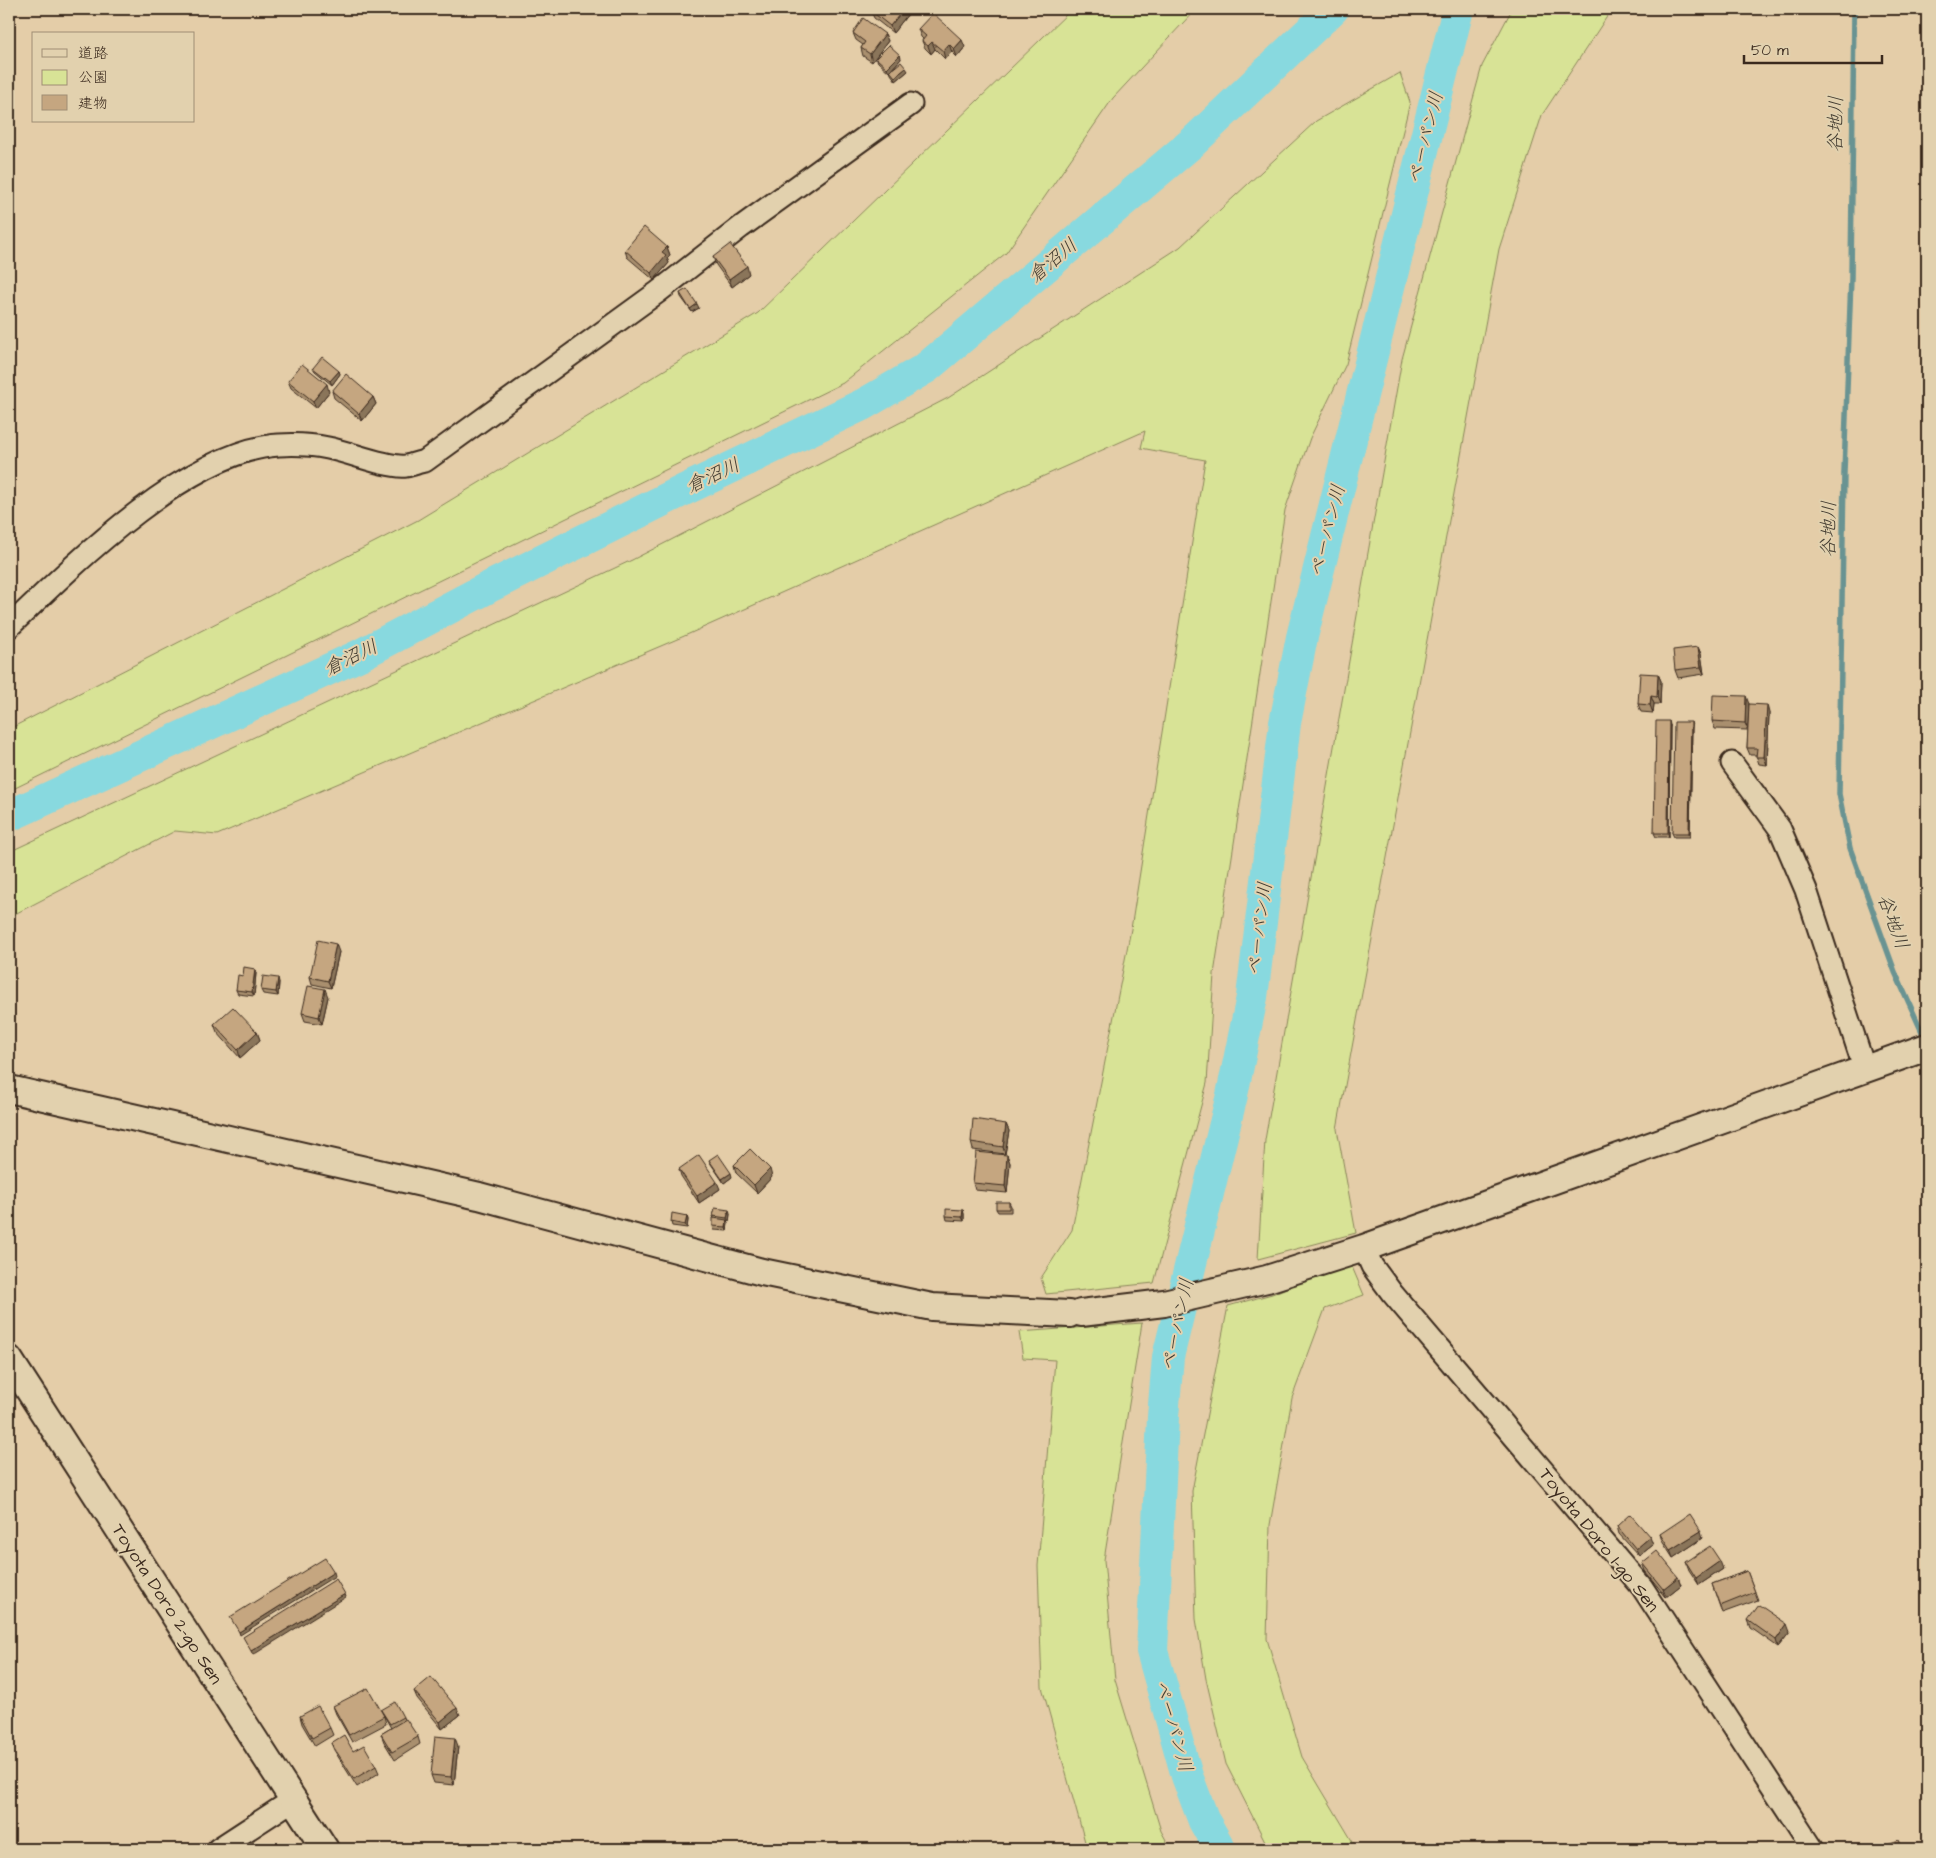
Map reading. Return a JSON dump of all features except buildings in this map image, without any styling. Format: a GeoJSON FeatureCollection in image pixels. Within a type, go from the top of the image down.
{"type":"FeatureCollection","features":[{"type":"Feature","properties":{"kind":"street"},"geometry":{"type":"LineString","coordinates":[[9,627],[44,592],[164,492],[193,474],[243,452],[278,445],[304,446],[327,448],[404,466],[424,461],[658,292],[741,227],[911,104]]}},
{"type":"Feature","properties":{"kind":"street"},"geometry":{"type":"LineString","coordinates":[[1732,763],[1780,829],[1784,838],[1806,890],[1865,1070]]}},
{"type":"Feature","properties":{"kind":"street"},"geometry":{"type":"LineString","coordinates":[[9,1089],[479,1196],[762,1272],[932,1307],[1075,1314],[1164,1303],[1267,1279],[1364,1248],[1927,1047]]}},
{"type":"Feature","properties":{"kind":"street","name":"Toyota Doro 1-go Sen"},"geometry":{"type":"LineString","coordinates":[[1364,1248],[1372,1266],[1392,1293],[1642,1587],[1813,1849]]}},
{"type":"Feature","properties":{"kind":"street","name":"Toyota Doro 2-go Sen"},"geometry":{"type":"LineString","coordinates":[[9,1359],[325,1849]]}},
{"type":"Feature","properties":{"kind":"street"},"geometry":{"type":"LineString","coordinates":[[218,1849],[293,1800]]}},
{"type":"Feature","properties":{"kind":"green space"},"geometry":{"type":"Polygon","coordinates":[[[1072,9],[1196,9],[1113,98],[1006,253],[843,383],[9,791],[9,729],[418,520],[758,313],[1072,9]]]}},
{"type":"Feature","properties":{"kind":"green space"},"geometry":{"type":"Polygon","coordinates":[[[1512,9],[1612,9],[1542,115],[1499,249],[1337,1129],[1356,1233],[1258,1259],[1265,1140],[1402,359],[1482,66],[1512,9]]]}},
{"type":"Feature","properties":{"kind":"green space"},"geometry":{"type":"Polygon","coordinates":[[[1400,73],[1410,102],[1346,364],[1310,438],[1285,510],[1214,974],[1207,1083],[1154,1283],[1046,1294],[1041,1278],[1072,1230],[1131,929],[1205,460],[1141,448],[1145,431],[682,637],[217,835],[175,831],[9,917],[9,852],[632,560],[948,398],[1180,247],[1316,121],[1400,73]]]}},
{"type":"Feature","properties":{"kind":"green space"},"geometry":{"type":"Polygon","coordinates":[[[1350,1262],[1364,1295],[1325,1309],[1292,1398],[1270,1525],[1267,1639],[1302,1757],[1357,1849],[1269,1849],[1226,1764],[1206,1679],[1196,1619],[1192,1491],[1228,1306],[1272,1294],[1350,1262]]]}},
{"type":"Feature","properties":{"kind":"green space"},"geometry":{"type":"Polygon","coordinates":[[[1142,1323],[1104,1560],[1115,1680],[1161,1831],[1171,1849],[1087,1849],[1042,1687],[1038,1566],[1055,1360],[1023,1358],[1019,1332],[1142,1323]]]}},
{"type":"Feature","properties":{"kind":"waterway","name":"倉沼川"},"geometry":{"type":"LineString","coordinates":[[9,816],[360,655],[489,587],[684,490],[864,404],[926,368],[1193,142],[1333,9]]}},
{"type":"Feature","properties":{"kind":"waterway","name":"ペーパン川"},"geometry":{"type":"LineString","coordinates":[[1220,1849],[1204,1821],[1187,1776],[1152,1651],[1163,1417],[1168,1357],[1232,1095],[1252,997],[1285,723],[1302,637],[1458,9]]}},
{"type":"Feature","properties":{"kind":"waterway","name":"谷地川"},"geometry":{"type":"LineString","coordinates":[[1854,9],[1851,278],[1844,472],[1839,794],[1850,848],[1895,972],[1923,1034]]}}]}
